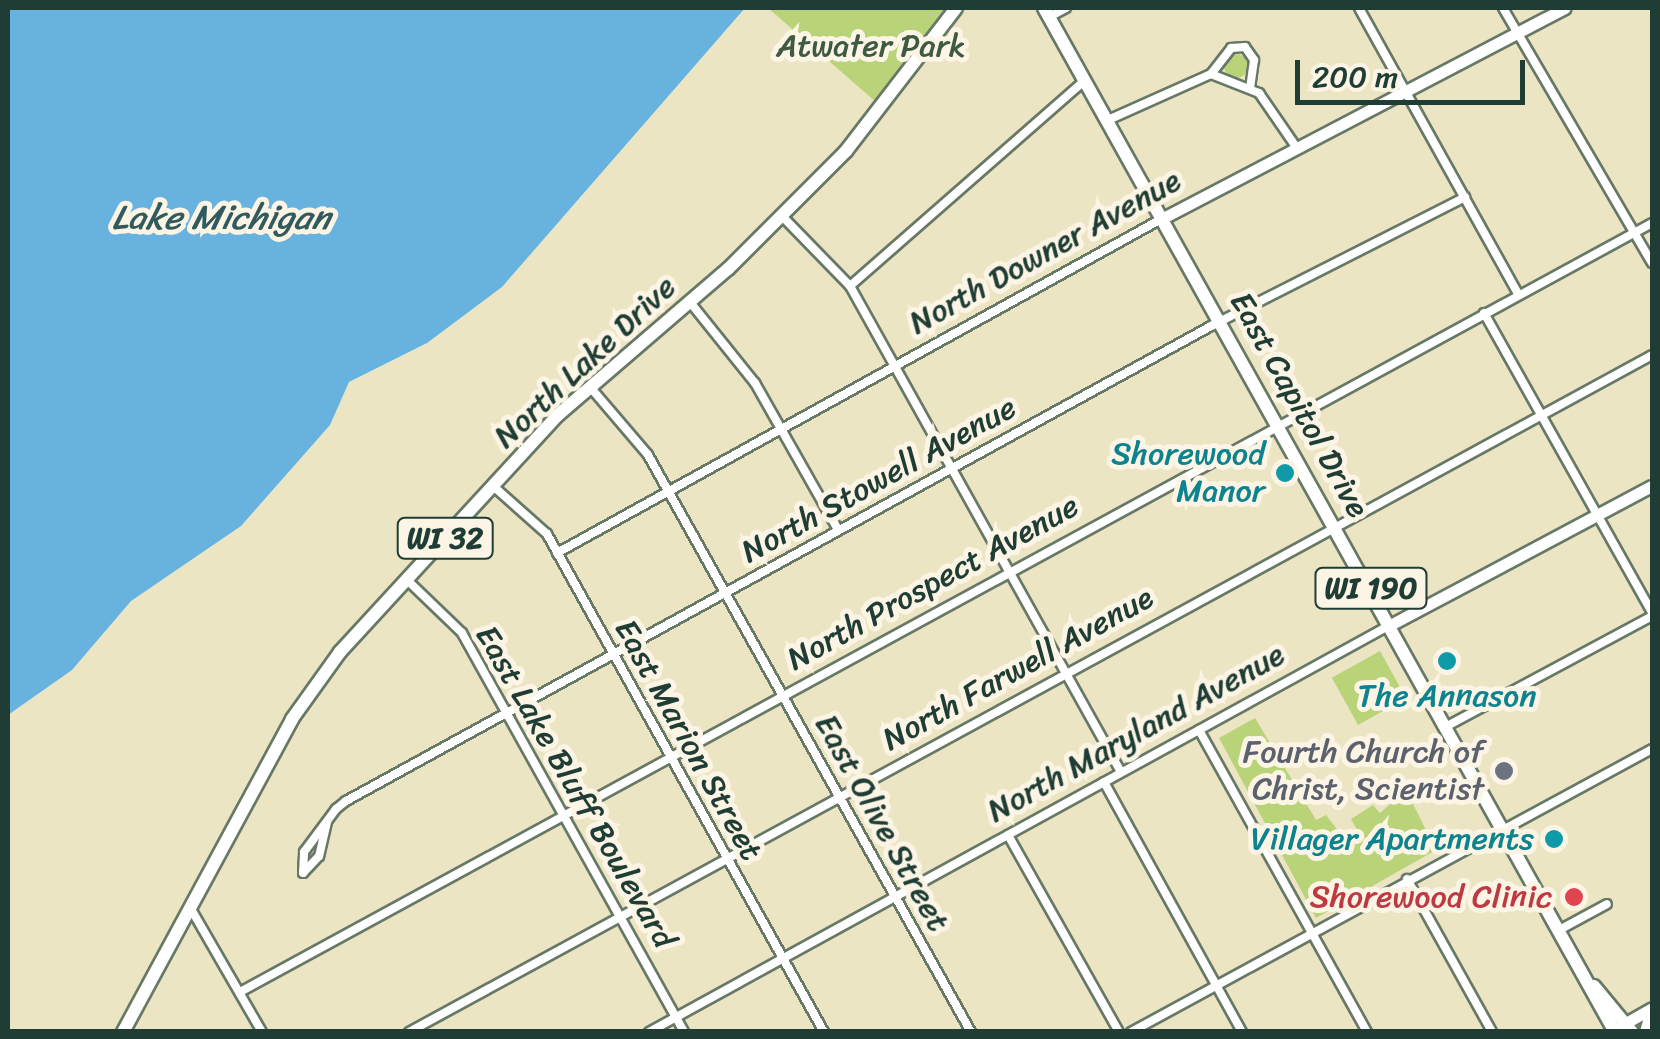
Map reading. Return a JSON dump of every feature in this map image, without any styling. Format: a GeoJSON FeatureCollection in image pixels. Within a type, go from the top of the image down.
{"type":"FeatureCollection","features":[{"type":"Feature","properties":{"kind":"main road","name":"North Lake Drive"},"geometry":{"type":"LineString","coordinates":[[128,1029],[310,690],[406,580],[590,387],[690,302],[870,124],[956,8]]}},
{"type":"Feature","properties":{"kind":"main road","name":"East Capitol Drive"},"geometry":{"type":"LineString","coordinates":[[1047,12],[1619,1029]]}},
{"type":"Feature","properties":{"kind":"main road"},"geometry":{"type":"LineString","coordinates":[[1646,1032],[1652,1010]]}},
{"type":"Feature","properties":{"kind":"street"},"geometry":{"type":"LineString","coordinates":[[1047,12],[1066,8]]}},
{"type":"Feature","properties":{"kind":"street"},"geometry":{"type":"LineString","coordinates":[[1358,8],[1518,294]]}},
{"type":"Feature","properties":{"kind":"street"},"geometry":{"type":"LineString","coordinates":[[1503,8],[1631,234],[1652,264]]}},
{"type":"Feature","properties":{"kind":"street","name":"North Downer Avenue"},"geometry":{"type":"LineString","coordinates":[[558,553],[1163,218],[1564,8]]}},
{"type":"Feature","properties":{"kind":"street"},"geometry":{"type":"LineString","coordinates":[[1108,120],[1210,74],[1230,48],[1245,47],[1254,60],[1250,87]]}},
{"type":"Feature","properties":{"kind":"street"},"geometry":{"type":"LineString","coordinates":[[1210,74],[1250,87],[1297,148]]}},
{"type":"Feature","properties":{"kind":"street"},"geometry":{"type":"LineString","coordinates":[[850,286],[1085,80]]}},
{"type":"Feature","properties":{"kind":"street","name":"North Stowell Avenue"},"geometry":{"type":"LineString","coordinates":[[327,822],[320,856],[303,873],[300,860],[327,822],[346,801],[951,468],[1465,198]]}},
{"type":"Feature","properties":{"kind":"street"},"geometry":{"type":"LineString","coordinates":[[782,215],[850,286],[1120,772]]}},
{"type":"Feature","properties":{"kind":"street","name":"North Prospect Avenue"},"geometry":{"type":"LineString","coordinates":[[240,992],[1008,570],[1652,223]]}},
{"type":"Feature","properties":{"kind":"street"},"geometry":{"type":"LineString","coordinates":[[690,302],[782,429],[838,530]]}},
{"type":"Feature","properties":{"kind":"street"},"geometry":{"type":"LineString","coordinates":[[1449,725],[1652,614],[1484,313]]}},
{"type":"Feature","properties":{"kind":"street","name":"North Farwell Avenue"},"geometry":{"type":"LineString","coordinates":[[410,1032],[1335,523],[1652,355]]}},
{"type":"Feature","properties":{"kind":"street","name":"East Olive Street"},"geometry":{"type":"LineString","coordinates":[[590,387],[669,492],[971,1032]]}},
{"type":"Feature","properties":{"kind":"street","name":"East Marion Street"},"geometry":{"type":"LineString","coordinates":[[493,486],[558,553],[824,1032]]}},
{"type":"Feature","properties":{"kind":"street","name":"North Maryland Avenue"},"geometry":{"type":"LineString","coordinates":[[649,1032],[1120,772],[1652,486]]}},
{"type":"Feature","properties":{"kind":"street","name":"East Lake Bluff Boulevard"},"geometry":{"type":"LineString","coordinates":[[406,580],[462,633],[684,1032]]}},
{"type":"Feature","properties":{"kind":"street"},"geometry":{"type":"LineString","coordinates":[[1199,730],[1368,1032]]}},
{"type":"Feature","properties":{"kind":"street"},"geometry":{"type":"LineString","coordinates":[[1131,1032],[1652,749]]}},
{"type":"Feature","properties":{"kind":"street"},"geometry":{"type":"LineString","coordinates":[[1104,782],[1242,1032]]}},
{"type":"Feature","properties":{"kind":"street"},"geometry":{"type":"LineString","coordinates":[[1008,835],[1118,1032]]}},
{"type":"Feature","properties":{"kind":"street"},"geometry":{"type":"LineString","coordinates":[[1407,879],[1492,1032]]}},
{"type":"Feature","properties":{"kind":"street"},"geometry":{"type":"LineString","coordinates":[[1561,929],[1607,904]]}},
{"type":"Feature","properties":{"kind":"street"},"geometry":{"type":"LineString","coordinates":[[190,908],[262,1032]]}},
{"type":"Feature","properties":{"kind":"street"},"geometry":{"type":"LineString","coordinates":[[1619,1029],[1652,1010]]}},
{"type":"Feature","properties":{"kind":"green space","name":"Atwater Park"},"geometry":{"type":"Polygon","coordinates":[[[768,8],[946,8],[876,102],[768,8]]]}},
{"type":"Feature","properties":{"kind":"green space"},"geometry":{"type":"Polygon","coordinates":[[[1236,54],[1248,66],[1236,78],[1224,66],[1236,54]]]}},
{"type":"Feature","properties":{"kind":"green space"},"geometry":{"type":"Polygon","coordinates":[[[1380,651],[1406,698],[1358,725],[1332,678],[1380,651]]]}},
{"type":"Feature","properties":{"kind":"green space"},"geometry":{"type":"Polygon","coordinates":[[[1255,718],[1316,820],[1326,815],[1350,846],[1362,839],[1351,819],[1373,805],[1380,813],[1406,790],[1436,850],[1316,918],[1219,738],[1255,718]]]}},
{"type":"Feature","properties":{"kind":"water","name":"Lake Michigan"},"geometry":{"type":"Polygon","coordinates":[[[8,8],[745,8],[502,287],[427,343],[349,382],[330,425],[241,526],[131,601],[72,670],[8,715],[8,8]]]}},
{"type":"Feature","properties":{"kind":"place","name":"Shorewood Manor"},"geometry":{"type":"Point","coordinates":[1285,473]}},
{"type":"Feature","properties":{"kind":"place","name":"The Annason"},"geometry":{"type":"Point","coordinates":[1447,661]}},
{"type":"Feature","properties":{"kind":"place","name":"Fourth Church of Christ, Scientist"},"geometry":{"type":"Point","coordinates":[1504,771]}},
{"type":"Feature","properties":{"kind":"place","name":"Villager Apartments"},"geometry":{"type":"Point","coordinates":[1554,839]}},
{"type":"Feature","properties":{"kind":"place","name":"Shorewood Clinic"},"geometry":{"type":"Point","coordinates":[1574,897]}}]}
